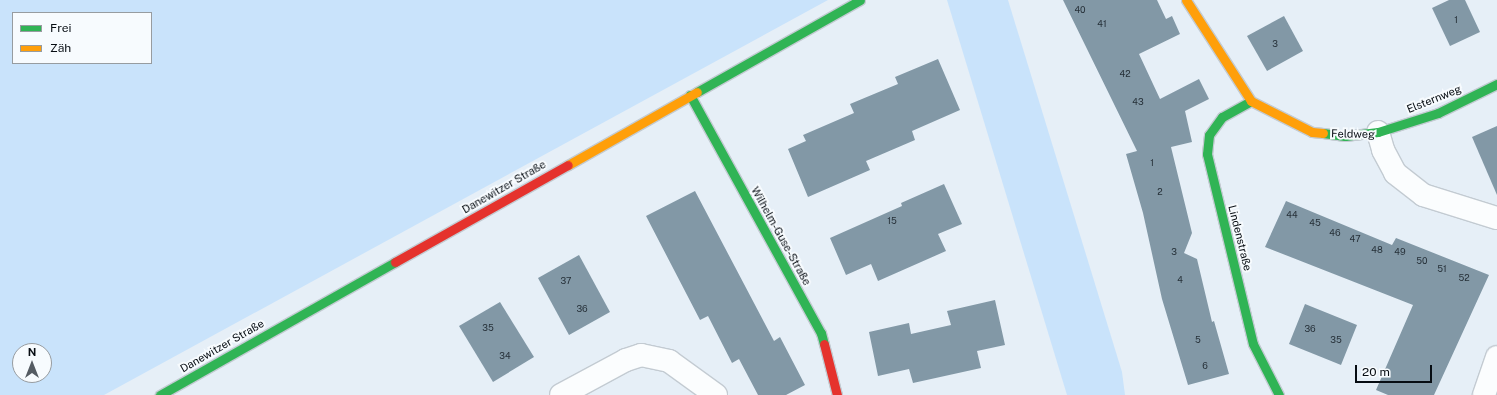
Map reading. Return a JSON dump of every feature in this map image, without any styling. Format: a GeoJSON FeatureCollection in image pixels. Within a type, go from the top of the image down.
{"type":"FeatureCollection","features":[{"type":"Feature","properties":{"kind":"street","name":"Danewitzer Straße"},"geometry":{"type":"LineString","coordinates":[[160,395],[860,0]]}},
{"type":"Feature","properties":{"kind":"street"},"geometry":{"type":"LineString","coordinates":[[1186,0],[1251,101]]}},
{"type":"Feature","properties":{"kind":"street","name":"Elsternweg"},"geometry":{"type":"LineString","coordinates":[[1378,132],[1438,113],[1497,84]]}},
{"type":"Feature","properties":{"kind":"street","name":"Wilhelm-Guse-Straße"},"geometry":{"type":"LineString","coordinates":[[690,95],[821,333],[837,395]]}},
{"type":"Feature","properties":{"kind":"street","name":"Feldweg"},"geometry":{"type":"LineString","coordinates":[[1251,101],[1312,132],[1345,136],[1378,132],[1383,150],[1395,173],[1423,195],[1497,218]]}},
{"type":"Feature","properties":{"kind":"street","name":"Lindenstraße"},"geometry":{"type":"LineString","coordinates":[[1251,101],[1222,117],[1209,135],[1207,154],[1253,344],[1279,395]]}},
{"type":"Feature","properties":{"kind":"street"},"geometry":{"type":"LineString","coordinates":[[561,395],[626,360],[641,355],[669,361],[716,395]]}},
{"type":"Feature","properties":{"kind":"street"},"geometry":{"type":"LineString","coordinates":[[1484,395],[1497,357]]}},
{"type":"Feature","properties":{"kind":"shaded area"},"geometry":{"type":"Polygon","coordinates":[[[0,0],[828,0],[104,395],[0,395],[0,0]]]}},
{"type":"Feature","properties":{"kind":"shaded area"},"geometry":{"type":"Polygon","coordinates":[[[947,0],[1008,0],[1122,372],[1125,395],[1067,395],[947,0]]]}},
{"type":"Feature","properties":{"kind":"building"},"geometry":{"type":"Polygon","coordinates":[[[1063,0],[1157,0],[1166,19],[1172,16],[1180,34],[1139,54],[1160,99],[1199,79],[1209,99],[1185,111],[1192,142],[1171,147],[1192,233],[1184,253],[1197,259],[1212,322],[1214,321],[1229,374],[1188,385],[1162,299],[1143,213],[1126,154],[1137,151],[1063,0]]]}},
{"type":"Feature","properties":{"kind":"building"},"geometry":{"type":"Polygon","coordinates":[[[1449,0],[1465,0],[1480,32],[1450,46],[1432,8],[1449,0]]]}},
{"type":"Feature","properties":{"kind":"building"},"geometry":{"type":"Polygon","coordinates":[[[1284,16],[1303,51],[1267,71],[1247,36],[1284,16]]]}},
{"type":"Feature","properties":{"kind":"building"},"geometry":{"type":"Polygon","coordinates":[[[938,59],[960,110],[912,131],[915,140],[866,161],[870,170],[808,197],[788,149],[806,141],[803,135],[854,113],[850,104],[898,84],[895,77],[938,59]]]}},
{"type":"Feature","properties":{"kind":"building"},"geometry":{"type":"Polygon","coordinates":[[[1497,126],[1497,195],[1472,137],[1497,126]]]}},
{"type":"Feature","properties":{"kind":"building"},"geometry":{"type":"Polygon","coordinates":[[[944,184],[962,224],[938,234],[946,251],[878,281],[871,264],[846,275],[830,238],[902,206],[901,203],[944,184]]]}},
{"type":"Feature","properties":{"kind":"building"},"geometry":{"type":"Polygon","coordinates":[[[695,191],[774,341],[780,337],[805,385],[786,395],[758,395],[739,359],[732,363],[708,316],[700,320],[646,216],[695,191]]]}},
{"type":"Feature","properties":{"kind":"building"},"geometry":{"type":"Polygon","coordinates":[[[1286,201],[1392,245],[1396,238],[1489,275],[1434,395],[1388,395],[1376,390],[1413,305],[1265,247],[1286,201]]]}},
{"type":"Feature","properties":{"kind":"building"},"geometry":{"type":"Polygon","coordinates":[[[579,255],[610,312],[569,335],[538,278],[579,255]]]}},
{"type":"Feature","properties":{"kind":"building"},"geometry":{"type":"Polygon","coordinates":[[[995,300],[1005,345],[977,351],[981,368],[913,383],[909,369],[878,376],[869,332],[909,323],[911,334],[951,325],[947,311],[995,300]]]}},
{"type":"Feature","properties":{"kind":"building"},"geometry":{"type":"Polygon","coordinates":[[[500,302],[534,357],[493,382],[459,326],[500,302]]]}},
{"type":"Feature","properties":{"kind":"building"},"geometry":{"type":"Polygon","coordinates":[[[1305,304],[1357,325],[1341,365],[1289,344],[1305,304]]]}},
{"type":"Feature","properties":{"kind":"traffic: fast"},"geometry":{"type":"LineString","coordinates":[[697,92],[860,0]]}},
{"type":"Feature","properties":{"kind":"traffic: fast"},"geometry":{"type":"LineString","coordinates":[[1323,133],[1345,136],[1378,132],[1438,113],[1497,84]]}},
{"type":"Feature","properties":{"kind":"traffic: fast"},"geometry":{"type":"LineString","coordinates":[[690,95],[821,333],[824,344]]}},
{"type":"Feature","properties":{"kind":"traffic: fast"},"geometry":{"type":"LineString","coordinates":[[1251,101],[1222,117],[1209,135],[1207,154],[1253,344],[1279,395]]}},
{"type":"Feature","properties":{"kind":"traffic: fast"},"geometry":{"type":"LineString","coordinates":[[160,395],[395,262]]}},
{"type":"Feature","properties":{"kind":"traffic: slow"},"geometry":{"type":"LineString","coordinates":[[1186,0],[1251,101],[1312,132],[1323,133]]}},
{"type":"Feature","properties":{"kind":"traffic: slow"},"geometry":{"type":"LineString","coordinates":[[568,165],[697,92]]}},
{"type":"Feature","properties":{"kind":"traffic: jam"},"geometry":{"type":"LineString","coordinates":[[395,262],[568,165]]}},
{"type":"Feature","properties":{"kind":"traffic: jam"},"geometry":{"type":"LineString","coordinates":[[824,344],[837,395]]}}]}
